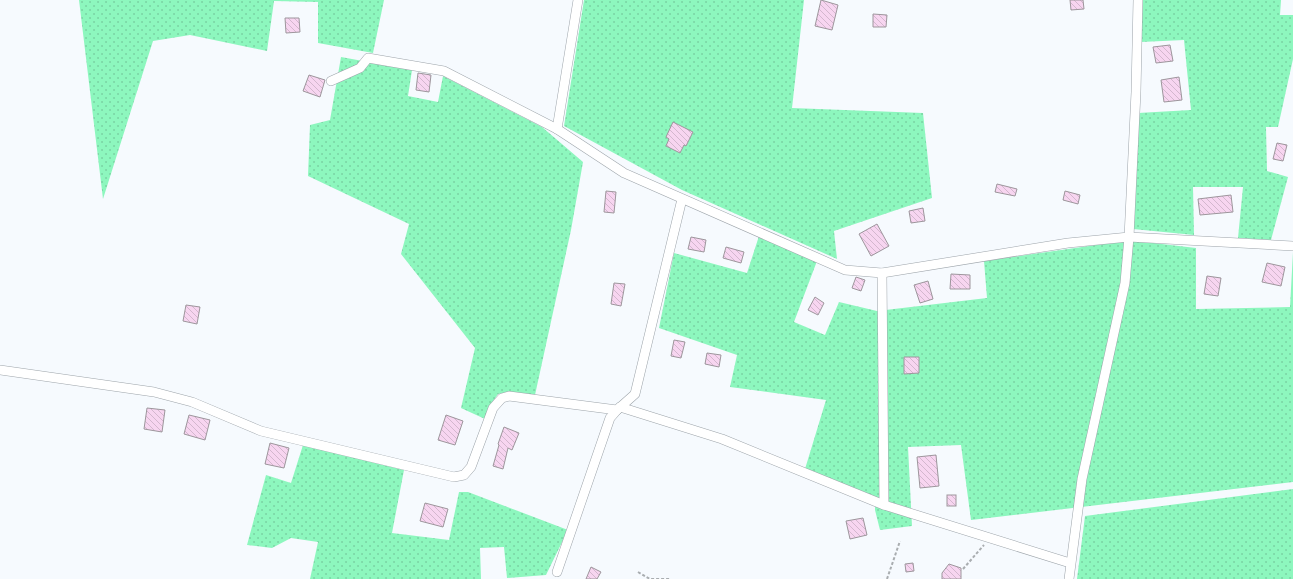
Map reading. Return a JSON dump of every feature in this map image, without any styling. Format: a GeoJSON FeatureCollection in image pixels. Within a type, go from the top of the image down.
{"type":"FeatureCollection","features":[{"type":"Feature","properties":{"kind":"street"},"geometry":{"type":"LineString","coordinates":[[558,129],[578,0]]}},
{"type":"Feature","properties":{"kind":"street"},"geometry":{"type":"LineString","coordinates":[[1069,579],[1082,479],[1125,283],[1129,237],[1136,92],[1138,0]]}},
{"type":"Feature","properties":{"kind":"street"},"geometry":{"type":"LineString","coordinates":[[331,81],[360,68],[368,58],[444,71],[558,129],[624,173],[845,270],[882,273],[1068,243],[1129,237],[1293,246]]}},
{"type":"Feature","properties":{"kind":"street"},"geometry":{"type":"LineString","coordinates":[[557,572],[610,418],[618,408],[635,394],[682,199]]}},
{"type":"Feature","properties":{"kind":"street"},"geometry":{"type":"LineString","coordinates":[[882,273],[884,505]]}},
{"type":"Feature","properties":{"kind":"street"},"geometry":{"type":"LineString","coordinates":[[0,370],[154,392],[192,402],[261,431],[454,477],[464,474],[471,467],[493,408],[502,398],[509,396],[618,408],[722,440],[884,505],[1070,563]]}},
{"type":"Feature","properties":{"kind":"path"},"geometry":{"type":"LineString","coordinates":[[963,568],[990,539]]}},
{"type":"Feature","properties":{"kind":"path"},"geometry":{"type":"LineString","coordinates":[[887,579],[900,541]]}},
{"type":"Feature","properties":{"kind":"path"},"geometry":{"type":"LineString","coordinates":[[638,572],[650,579],[670,579]]}},
{"type":"Feature","properties":{"kind":"green space"},"geometry":{"type":"Polygon","coordinates":[[[79,0],[384,0],[373,53],[318,43],[318,2],[274,1],[267,51],[190,35],[153,41],[103,199],[79,0]]]}},
{"type":"Feature","properties":{"kind":"green space"},"geometry":{"type":"Polygon","coordinates":[[[584,0],[804,0],[792,108],[923,113],[932,198],[834,231],[837,259],[682,190],[564,126],[584,0]]]}},
{"type":"Feature","properties":{"kind":"green space"},"geometry":{"type":"Polygon","coordinates":[[[1142,0],[1281,0],[1280,15],[1293,15],[1293,59],[1278,127],[1266,127],[1267,171],[1288,177],[1271,240],[1238,238],[1243,187],[1193,187],[1194,235],[1133,229],[1138,113],[1191,110],[1184,40],[1141,42],[1142,0]]]}},
{"type":"Feature","properties":{"kind":"green space"},"geometry":{"type":"Polygon","coordinates":[[[341,57],[412,70],[408,96],[438,102],[443,76],[542,127],[583,162],[571,230],[535,395],[509,392],[498,394],[490,406],[485,419],[461,408],[475,348],[401,254],[409,224],[308,176],[310,125],[330,120],[341,57]]]}},
{"type":"Feature","properties":{"kind":"green space"},"geometry":{"type":"Polygon","coordinates":[[[759,236],[817,261],[794,322],[825,335],[839,302],[877,311],[987,298],[984,261],[1124,241],[1196,248],[1196,309],[1290,307],[1293,252],[1293,482],[971,520],[961,445],[908,447],[912,526],[880,530],[875,510],[875,497],[805,469],[826,400],[730,387],[737,355],[659,328],[674,253],[747,273],[759,236]]]}},
{"type":"Feature","properties":{"kind":"green space"},"geometry":{"type":"Polygon","coordinates":[[[303,445],[404,470],[392,533],[449,540],[459,492],[468,492],[568,530],[546,575],[507,578],[504,547],[480,548],[481,579],[310,579],[318,542],[291,538],[272,548],[247,545],[266,475],[291,483],[303,445]]]}},
{"type":"Feature","properties":{"kind":"green space"},"geometry":{"type":"Polygon","coordinates":[[[1293,489],[1293,579],[1077,579],[1085,516],[1293,489]]]}},
{"type":"Feature","properties":{"kind":"building"},"geometry":{"type":"Polygon","coordinates":[[[821,0],[838,5],[832,30],[815,26],[821,0]]]}},
{"type":"Feature","properties":{"kind":"building"},"geometry":{"type":"Polygon","coordinates":[[[1070,0],[1083,0],[1084,9],[1071,10],[1070,0]]]}},
{"type":"Feature","properties":{"kind":"building"},"geometry":{"type":"Polygon","coordinates":[[[873,14],[887,15],[886,27],[873,27],[873,14]]]}},
{"type":"Feature","properties":{"kind":"building"},"geometry":{"type":"Polygon","coordinates":[[[285,18],[299,18],[300,32],[286,33],[285,18]]]}},
{"type":"Feature","properties":{"kind":"building"},"geometry":{"type":"Polygon","coordinates":[[[1170,45],[1173,61],[1156,63],[1153,47],[1170,45]]]}},
{"type":"Feature","properties":{"kind":"building"},"geometry":{"type":"Polygon","coordinates":[[[418,73],[431,75],[429,92],[416,90],[418,73]]]}},
{"type":"Feature","properties":{"kind":"building"},"geometry":{"type":"Polygon","coordinates":[[[309,75],[325,80],[320,97],[303,91],[309,75]]]}},
{"type":"Feature","properties":{"kind":"building"},"geometry":{"type":"Polygon","coordinates":[[[1179,77],[1182,100],[1164,102],[1161,80],[1179,77]]]}},
{"type":"Feature","properties":{"kind":"building"},"geometry":{"type":"Polygon","coordinates":[[[673,122],[693,132],[686,146],[684,145],[680,153],[666,146],[669,139],[666,137],[673,122]]]}},
{"type":"Feature","properties":{"kind":"building"},"geometry":{"type":"Polygon","coordinates":[[[1277,143],[1287,145],[1283,161],[1273,159],[1277,143]]]}},
{"type":"Feature","properties":{"kind":"building"},"geometry":{"type":"Polygon","coordinates":[[[997,184],[1017,189],[1015,196],[995,192],[997,184]]]}},
{"type":"Feature","properties":{"kind":"building"},"geometry":{"type":"Polygon","coordinates":[[[606,191],[616,192],[614,213],[604,212],[606,191]]]}},
{"type":"Feature","properties":{"kind":"building"},"geometry":{"type":"Polygon","coordinates":[[[1065,191],[1080,195],[1078,204],[1063,200],[1065,191]]]}},
{"type":"Feature","properties":{"kind":"building"},"geometry":{"type":"Polygon","coordinates":[[[1231,195],[1233,212],[1200,215],[1198,199],[1231,195]]]}},
{"type":"Feature","properties":{"kind":"building"},"geometry":{"type":"Polygon","coordinates":[[[923,208],[925,221],[911,223],[909,211],[923,208]]]}},
{"type":"Feature","properties":{"kind":"building"},"geometry":{"type":"Polygon","coordinates":[[[877,224],[889,246],[871,256],[859,234],[877,224]]]}},
{"type":"Feature","properties":{"kind":"building"},"geometry":{"type":"Polygon","coordinates":[[[691,237],[706,240],[704,252],[688,249],[691,237]]]}},
{"type":"Feature","properties":{"kind":"building"},"geometry":{"type":"Polygon","coordinates":[[[726,247],[744,252],[741,263],[723,258],[726,247]]]}},
{"type":"Feature","properties":{"kind":"building"},"geometry":{"type":"Polygon","coordinates":[[[1267,263],[1285,267],[1281,286],[1262,282],[1267,263]]]}},
{"type":"Feature","properties":{"kind":"building"},"geometry":{"type":"Polygon","coordinates":[[[951,274],[970,275],[970,289],[950,289],[951,274]]]}},
{"type":"Feature","properties":{"kind":"building"},"geometry":{"type":"Polygon","coordinates":[[[1207,276],[1221,278],[1218,296],[1204,294],[1207,276]]]}},
{"type":"Feature","properties":{"kind":"building"},"geometry":{"type":"Polygon","coordinates":[[[856,277],[865,280],[861,291],[852,288],[856,277]]]}},
{"type":"Feature","properties":{"kind":"building"},"geometry":{"type":"Polygon","coordinates":[[[928,281],[933,299],[920,303],[914,285],[928,281]]]}},
{"type":"Feature","properties":{"kind":"building"},"geometry":{"type":"Polygon","coordinates":[[[614,283],[625,284],[621,306],[611,304],[614,283]]]}},
{"type":"Feature","properties":{"kind":"building"},"geometry":{"type":"Polygon","coordinates":[[[815,297],[824,303],[818,315],[808,310],[815,297]]]}},
{"type":"Feature","properties":{"kind":"building"},"geometry":{"type":"Polygon","coordinates":[[[186,305],[200,307],[197,324],[183,321],[186,305]]]}},
{"type":"Feature","properties":{"kind":"building"},"geometry":{"type":"Polygon","coordinates":[[[674,340],[685,342],[681,358],[671,356],[674,340]]]}},
{"type":"Feature","properties":{"kind":"building"},"geometry":{"type":"Polygon","coordinates":[[[707,353],[721,355],[719,367],[705,364],[707,353]]]}},
{"type":"Feature","properties":{"kind":"building"},"geometry":{"type":"Polygon","coordinates":[[[904,357],[919,357],[919,373],[904,374],[904,357]]]}},
{"type":"Feature","properties":{"kind":"building"},"geometry":{"type":"Polygon","coordinates":[[[147,408],[165,410],[162,432],[144,429],[147,408]]]}},
{"type":"Feature","properties":{"kind":"building"},"geometry":{"type":"Polygon","coordinates":[[[189,415],[210,420],[205,440],[184,434],[189,415]]]}},
{"type":"Feature","properties":{"kind":"building"},"geometry":{"type":"Polygon","coordinates":[[[446,415],[463,421],[455,445],[438,440],[446,415]]]}},
{"type":"Feature","properties":{"kind":"building"},"geometry":{"type":"Polygon","coordinates":[[[504,427],[519,433],[512,450],[508,448],[503,469],[493,466],[504,427]]]}},
{"type":"Feature","properties":{"kind":"building"},"geometry":{"type":"Polygon","coordinates":[[[270,443],[289,448],[284,468],[265,464],[270,443]]]}},
{"type":"Feature","properties":{"kind":"building"},"geometry":{"type":"Polygon","coordinates":[[[936,455],[939,486],[920,488],[917,457],[936,455]]]}},
{"type":"Feature","properties":{"kind":"building"},"geometry":{"type":"Polygon","coordinates":[[[947,495],[956,495],[956,506],[947,506],[947,495]]]}},
{"type":"Feature","properties":{"kind":"building"},"geometry":{"type":"Polygon","coordinates":[[[425,503],[448,509],[443,527],[420,521],[425,503]]]}},
{"type":"Feature","properties":{"kind":"building"},"geometry":{"type":"Polygon","coordinates":[[[863,518],[867,535],[850,539],[846,521],[863,518]]]}},
{"type":"Feature","properties":{"kind":"building"},"geometry":{"type":"Polygon","coordinates":[[[913,563],[914,571],[906,572],[905,564],[913,563]]]}},
{"type":"Feature","properties":{"kind":"building"},"geometry":{"type":"Polygon","coordinates":[[[949,564],[961,568],[961,579],[942,579],[942,573],[949,564]]]}},
{"type":"Feature","properties":{"kind":"building"},"geometry":{"type":"Polygon","coordinates":[[[591,567],[601,572],[597,579],[586,579],[591,567]]]}}]}
